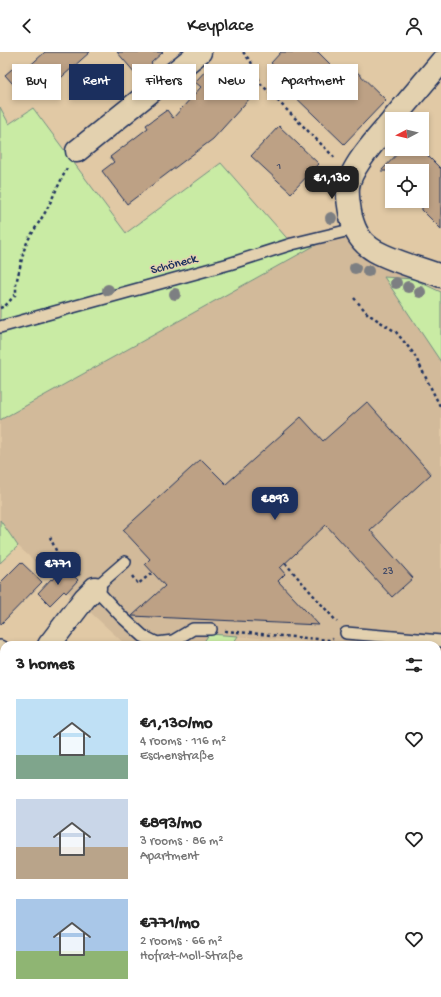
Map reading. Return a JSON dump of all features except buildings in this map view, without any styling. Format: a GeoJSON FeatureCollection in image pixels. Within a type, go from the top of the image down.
{"type":"FeatureCollection","features":[{"type":"Feature","properties":{"kind":"street"},"geometry":{"type":"LineString","coordinates":[[77,151],[200,52]]}},
{"type":"Feature","properties":{"kind":"street"},"geometry":{"type":"LineString","coordinates":[[400,112],[441,62]]}},
{"type":"Feature","properties":{"kind":"street"},"geometry":{"type":"LineString","coordinates":[[385,129],[353,171],[348,186],[349,208],[354,229],[359,238],[374,250],[398,261],[441,276]]}},
{"type":"Feature","properties":{"kind":"street"},"geometry":{"type":"LineString","coordinates":[[51,641],[85,598],[95,588]]}},
{"type":"Feature","properties":{"kind":"lane","name":"Schöneck"},"geometry":{"type":"LineString","coordinates":[[0,327],[229,264],[292,244],[354,229]]}},
{"type":"Feature","properties":{"kind":"lane"},"geometry":{"type":"LineString","coordinates":[[124,564],[95,588],[121,616],[144,636],[153,641]]}},
{"type":"Feature","properties":{"kind":"lane"},"geometry":{"type":"LineString","coordinates":[[173,641],[193,630],[211,629]]}},
{"type":"Feature","properties":{"kind":"lane"},"geometry":{"type":"LineString","coordinates":[[346,633],[441,641]]}},
{"type":"Feature","properties":{"kind":"path"},"geometry":{"type":"LineString","coordinates":[[243,52],[251,62],[261,84],[336,159]]}},
{"type":"Feature","properties":{"kind":"path"},"geometry":{"type":"LineString","coordinates":[[0,308],[5,306],[16,294],[24,250],[28,240],[46,211],[61,179],[77,151]]}},
{"type":"Feature","properties":{"kind":"path"},"geometry":{"type":"LineString","coordinates":[[354,298],[368,314],[396,332],[414,354],[441,408]]}},
{"type":"Feature","properties":{"kind":"path"},"geometry":{"type":"LineString","coordinates":[[50,536],[59,557],[95,588]]}},
{"type":"Feature","properties":{"kind":"path"},"geometry":{"type":"LineString","coordinates":[[211,629],[329,640],[346,633],[285,563]]}},
{"type":"Feature","properties":{"kind":"path"},"geometry":{"type":"LineString","coordinates":[[124,564],[138,584],[152,572]]}},
{"type":"Feature","properties":{"kind":"shaded area"},"geometry":{"type":"Polygon","coordinates":[[[341,231],[390,269],[441,292],[441,641],[297,641],[209,634],[205,641],[122,641],[18,546],[0,520],[0,420],[341,231]]]}},
{"type":"Feature","properties":{"kind":"green space"},"geometry":{"type":"Polygon","coordinates":[[[0,107],[9,124],[33,108],[126,233],[221,163],[292,244],[341,231],[0,420],[0,107]]]}},
{"type":"Feature","properties":{"kind":"green space"},"geometry":{"type":"Polygon","coordinates":[[[384,277],[413,279],[441,292],[441,362],[384,277]]]}},
{"type":"Feature","properties":{"kind":"green space"},"geometry":{"type":"Polygon","coordinates":[[[0,520],[18,546],[0,563],[0,520]]]}},
{"type":"Feature","properties":{"kind":"green space"},"geometry":{"type":"Polygon","coordinates":[[[209,634],[238,636],[235,641],[205,641],[209,634]]]}}]}
